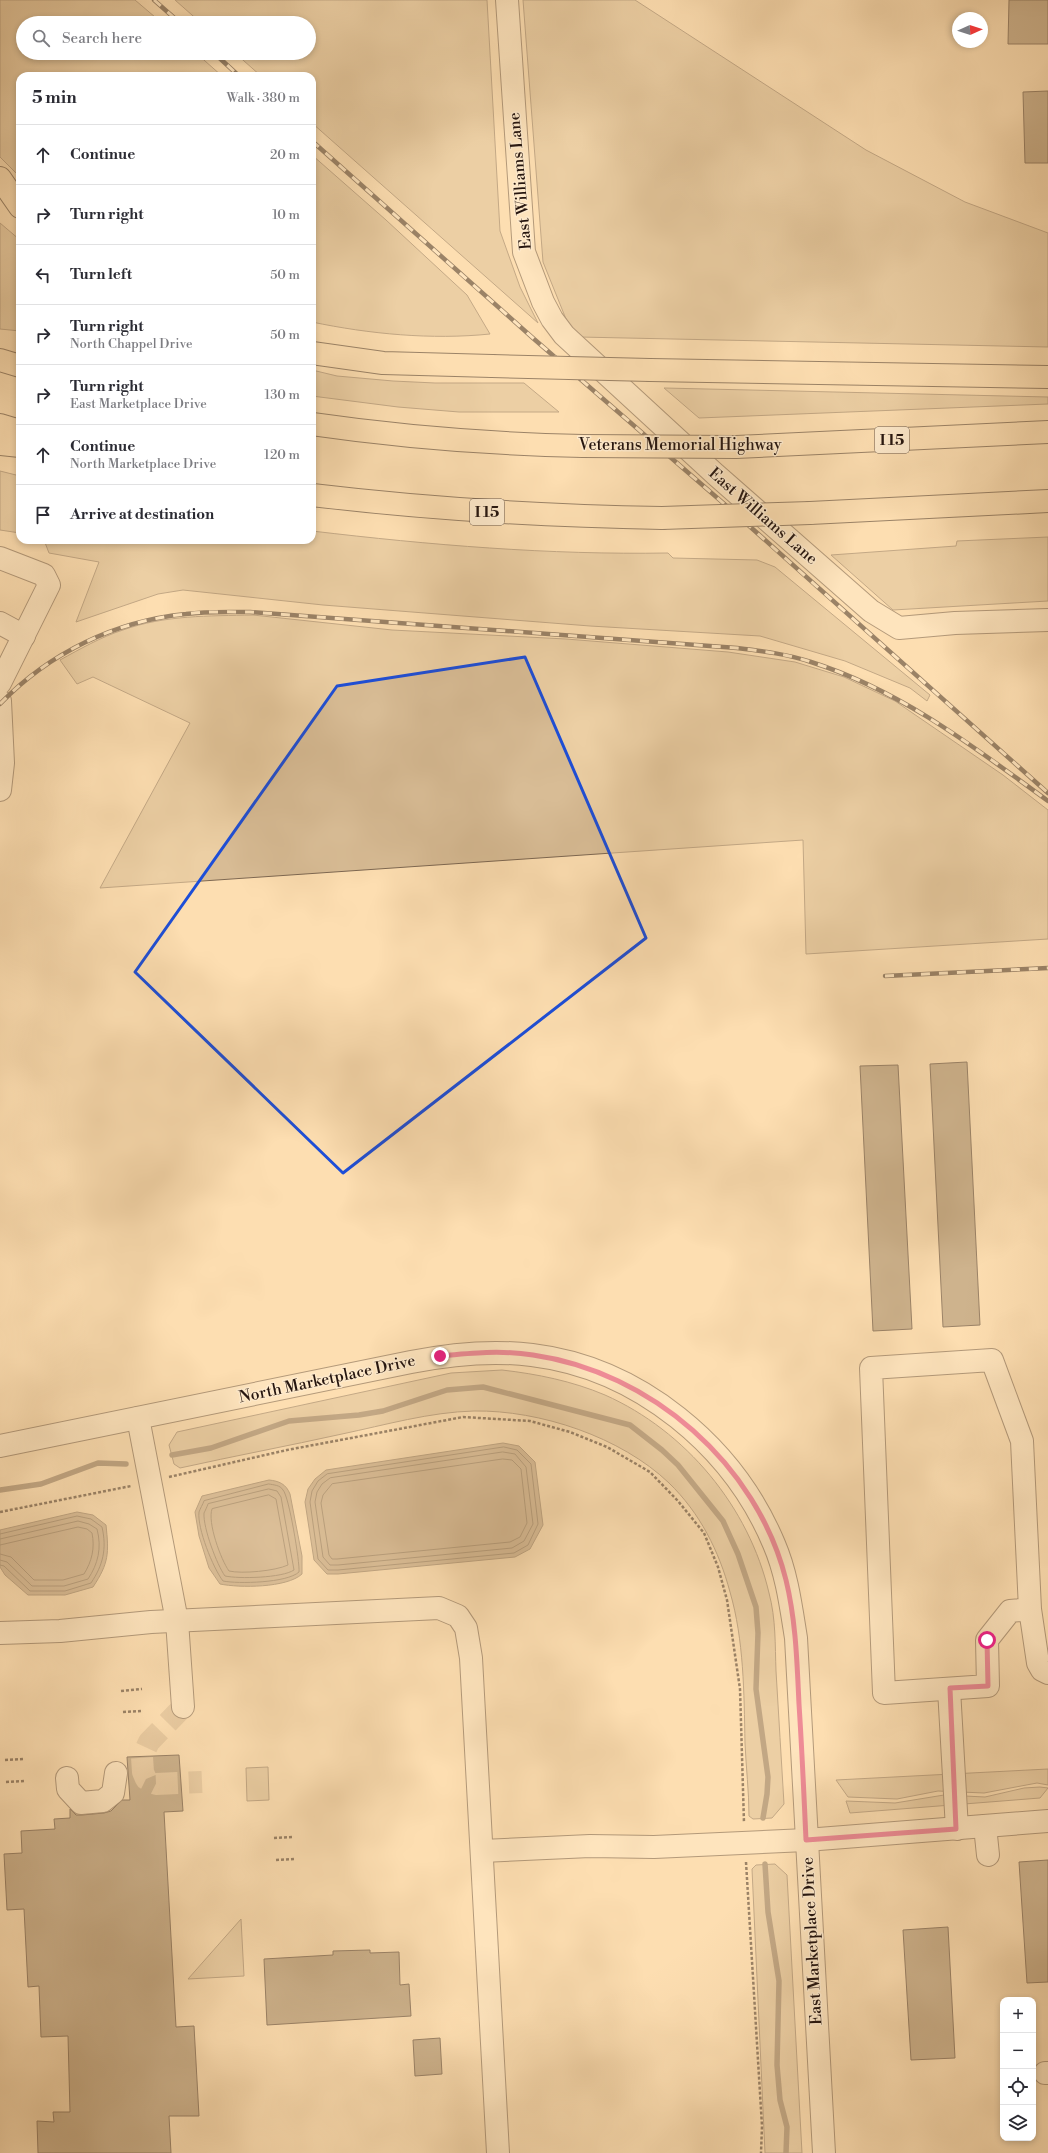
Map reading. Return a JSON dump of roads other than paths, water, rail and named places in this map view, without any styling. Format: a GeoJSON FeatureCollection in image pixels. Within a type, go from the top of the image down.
{"type":"FeatureCollection","features":[{"type":"Feature","properties":{"kind":"highway"},"geometry":{"type":"LineString","coordinates":[[0,178],[16,201]]}},
{"type":"Feature","properties":{"kind":"highway"},"geometry":{"type":"LineString","coordinates":[[0,204],[16,214]]}},
{"type":"Feature","properties":{"kind":"highway"},"geometry":{"type":"LineString","coordinates":[[316,354],[383,363],[650,370],[1048,377]]}},
{"type":"Feature","properties":{"kind":"highway"},"geometry":{"type":"LineString","coordinates":[[0,360],[16,365]]}},
{"type":"Feature","properties":{"kind":"highway"},"geometry":{"type":"LineString","coordinates":[[0,425],[16,430]]}},
{"type":"Feature","properties":{"kind":"highway","name":"Veterans Memorial Highway"},"geometry":{"type":"LineString","coordinates":[[316,425],[387,434],[490,442],[583,446],[736,447],[1048,432]]}},
{"type":"Feature","properties":{"kind":"highway"},"geometry":{"type":"LineString","coordinates":[[0,444],[16,446]]}},
{"type":"Feature","properties":{"kind":"highway","name":"I 15"},"geometry":{"type":"LineString","coordinates":[[316,495],[411,507],[481,512],[545,516],[662,518],[810,513],[1048,500]]}},
{"type":"Feature","properties":{"kind":"street","name":"East Williams Lane"},"geometry":{"type":"LineString","coordinates":[[507,0],[524,252],[543,302],[552,319],[564,335],[709,469],[871,612],[899,628],[955,623],[1048,620]]}},
{"type":"Feature","properties":{"kind":"street"},"geometry":{"type":"LineString","coordinates":[[0,558],[44,575],[48,580],[48,590],[0,683]]}},
{"type":"Feature","properties":{"kind":"street"},"geometry":{"type":"LineString","coordinates":[[0,624],[24,636]]}},
{"type":"Feature","properties":{"kind":"street"},"geometry":{"type":"LineString","coordinates":[[0,701],[4,757],[0,790]]}},
{"type":"Feature","properties":{"kind":"street","name":"North Marketplace Drive"},"geometry":{"type":"LineString","coordinates":[[0,1446],[440,1356],[504,1353],[533,1355],[576,1365],[609,1377],[639,1392],[693,1430],[714,1451],[737,1478]]}},
{"type":"Feature","properties":{"kind":"street"},"geometry":{"type":"LineString","coordinates":[[1030,1610],[1010,1611],[987,1640],[988,1686],[884,1693],[871,1368],[992,1360],[1022,1441],[1030,1610],[1038,1663],[1042,1670],[1048,1673]]}},
{"type":"Feature","properties":{"kind":"street"},"geometry":{"type":"LineString","coordinates":[[138,1418],[177,1621],[183,1707]]}},
{"type":"Feature","properties":{"kind":"street","name":"East Marketplace Drive"},"geometry":{"type":"LineString","coordinates":[[737,1478],[757,1510],[774,1544],[786,1580],[796,1638],[824,2153]]}},
{"type":"Feature","properties":{"kind":"street"},"geometry":{"type":"LineString","coordinates":[[0,1633],[60,1631],[177,1621],[439,1608],[458,1616],[466,1628],[471,1658],[498,2153]]}},
{"type":"Feature","properties":{"kind":"street"},"geometry":{"type":"LineString","coordinates":[[950,1688],[956,1829]]}},
{"type":"Feature","properties":{"kind":"street"},"geometry":{"type":"LineString","coordinates":[[67,1778],[68,1789],[81,1802],[103,1801],[113,1793],[116,1773]]}},
{"type":"Feature","properties":{"kind":"street"},"geometry":{"type":"LineString","coordinates":[[482,1851],[590,1846],[654,1847],[806,1840],[1048,1821]]}},
{"type":"Feature","properties":{"kind":"street"},"geometry":{"type":"LineString","coordinates":[[985,1826],[988,1855]]}},
{"type":"Feature","properties":{"kind":"water"},"geometry":{"type":"Polygon","coordinates":[[[503,1443],[519,1446],[535,1462],[543,1525],[530,1549],[515,1557],[338,1574],[327,1574],[314,1560],[305,1502],[308,1489],[315,1479],[326,1470],[503,1443]]]}},
{"type":"Feature","properties":{"kind":"water"},"geometry":{"type":"Polygon","coordinates":[[[269,1480],[282,1484],[290,1494],[302,1556],[302,1574],[295,1579],[286,1582],[262,1586],[220,1584],[209,1568],[199,1536],[195,1512],[202,1496],[269,1480]]]}},
{"type":"Feature","properties":{"kind":"water"},"geometry":{"type":"Polygon","coordinates":[[[77,1512],[93,1515],[106,1525],[107,1558],[98,1579],[93,1587],[65,1595],[28,1595],[5,1575],[0,1567],[0,1530],[77,1512]]]}},
{"type":"Feature","properties":{"kind":"waterway"},"geometry":{"type":"LineString","coordinates":[[172,1455],[211,1448],[289,1421],[359,1415],[383,1411],[447,1390],[483,1387],[630,1425],[662,1450],[678,1465],[723,1521],[738,1554],[756,1607],[758,1633],[756,1689],[768,1777],[763,1818]]}},
{"type":"Feature","properties":{"kind":"waterway"},"geometry":{"type":"LineString","coordinates":[[0,1490],[41,1484],[98,1463],[126,1464]]}},
{"type":"Feature","properties":{"kind":"waterway"},"geometry":{"type":"LineString","coordinates":[[765,1864],[768,1912],[779,1981],[777,2065],[780,2100],[787,2127],[786,2153]]}},
{"type":"Feature","properties":{"kind":"tunnel"},"geometry":{"type":"LineString","coordinates":[[183,1707],[149,1742],[142,1757],[143,1772],[146,1779],[156,1784],[202,1782]]}},
{"type":"Feature","properties":{"kind":"railway"},"geometry":{"type":"LineString","coordinates":[[154,0],[172,16]]}},
{"type":"Feature","properties":{"kind":"railway"},"geometry":{"type":"LineString","coordinates":[[222,60],[235,72]]}},
{"type":"Feature","properties":{"kind":"railway"},"geometry":{"type":"LineString","coordinates":[[316,145],[534,339],[737,515],[1048,793]]}},
{"type":"Feature","properties":{"kind":"railway"},"geometry":{"type":"LineString","coordinates":[[0,704],[40,669],[85,642],[134,624],[160,618],[202,612],[250,612],[737,648],[774,653],[802,659],[844,674],[875,688],[906,704],[935,722],[992,760],[1048,801]]}},
{"type":"Feature","properties":{"kind":"railway"},"geometry":{"type":"LineString","coordinates":[[885,976],[1048,968]]}}]}
